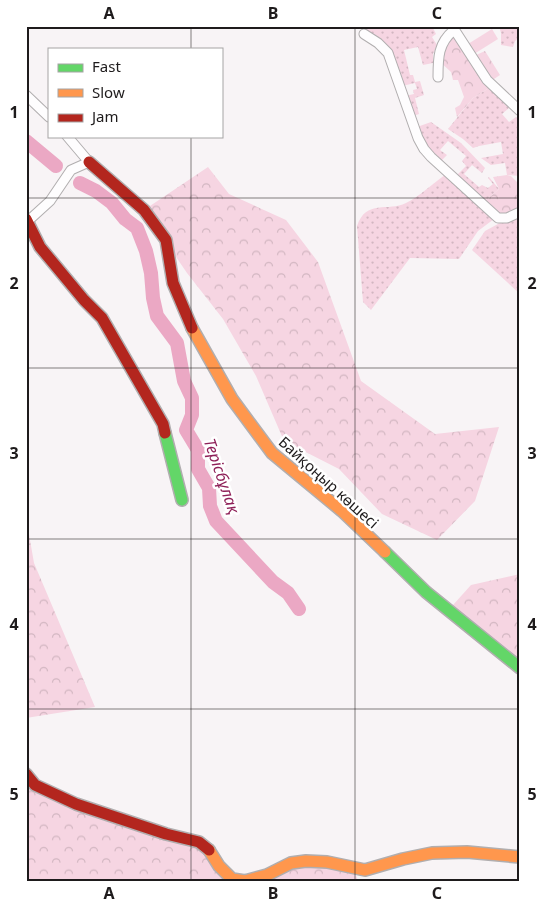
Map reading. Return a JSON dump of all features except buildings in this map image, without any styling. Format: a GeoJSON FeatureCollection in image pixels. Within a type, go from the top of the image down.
{"type":"FeatureCollection","features":[{"type":"Feature","properties":{"kind":"street"},"geometry":{"type":"LineString","coordinates":[[438,77],[438,55],[440,48],[454,27],[486,80],[520,111]]}},
{"type":"Feature","properties":{"kind":"street"},"geometry":{"type":"LineString","coordinates":[[364,34],[378,43],[388,53],[418,138],[431,157],[498,218],[507,218],[520,212]]}},
{"type":"Feature","properties":{"kind":"street"},"geometry":{"type":"LineString","coordinates":[[26,95],[48,116]]}},
{"type":"Feature","properties":{"kind":"street","name":"Байқоңыр көшесі"},"geometry":{"type":"LineString","coordinates":[[69,138],[89,162],[144,210],[166,240],[173,284],[194,332],[232,399],[272,454],[342,511],[426,592],[520,668]]}},
{"type":"Feature","properties":{"kind":"street"},"geometry":{"type":"LineString","coordinates":[[89,162],[71,170],[50,201],[27,220],[40,247],[84,300],[102,318],[163,424],[182,500]]}},
{"type":"Feature","properties":{"kind":"street"},"geometry":{"type":"LineString","coordinates":[[26,774],[35,785],[76,804],[166,834],[199,842],[209,850],[219,866],[232,880],[245,881],[267,875],[291,863],[306,861],[327,862],[365,870],[432,853],[467,852],[520,857]]}},
{"type":"Feature","properties":{"kind":"green space"},"geometry":{"type":"Polygon","coordinates":[[[362,26],[376,26],[378,29],[384,26],[407,26],[407,28],[432,26],[436,34],[432,37],[437,45],[433,54],[433,63],[423,65],[418,47],[404,50],[410,75],[413,75],[415,82],[420,81],[424,95],[415,98],[419,114],[413,116],[405,96],[414,94],[413,90],[417,89],[415,83],[402,86],[397,68],[362,26]]]}},
{"type":"Feature","properties":{"kind":"green space"},"geometry":{"type":"Polygon","coordinates":[[[499,26],[516,26],[520,37],[515,41],[513,47],[501,45],[499,26]]]}},
{"type":"Feature","properties":{"kind":"green space"},"geometry":{"type":"Polygon","coordinates":[[[492,29],[498,39],[474,54],[468,44],[492,29]]]}},
{"type":"Feature","properties":{"kind":"green space"},"geometry":{"type":"Polygon","coordinates":[[[454,33],[489,88],[473,98],[457,117],[455,108],[460,105],[464,97],[458,80],[453,80],[451,72],[438,60],[454,33]]]}},
{"type":"Feature","properties":{"kind":"green space"},"geometry":{"type":"Polygon","coordinates":[[[485,51],[500,75],[491,81],[474,56],[485,51]]]}},
{"type":"Feature","properties":{"kind":"green space"},"geometry":{"type":"Polygon","coordinates":[[[489,88],[509,108],[502,114],[509,122],[516,117],[520,121],[520,176],[507,175],[505,163],[491,165],[481,158],[503,154],[501,142],[473,148],[448,129],[473,98],[489,88]]]}},
{"type":"Feature","properties":{"kind":"green space"},"geometry":{"type":"Polygon","coordinates":[[[431,122],[461,143],[485,168],[482,173],[472,165],[464,174],[479,187],[482,185],[488,188],[493,184],[489,177],[499,189],[485,201],[455,177],[466,166],[462,161],[466,156],[448,141],[440,150],[447,155],[440,162],[433,156],[417,127],[431,122]]]}},
{"type":"Feature","properties":{"kind":"green space"},"geometry":{"type":"Polygon","coordinates":[[[208,167],[229,194],[286,220],[318,262],[361,381],[435,434],[499,427],[475,501],[437,540],[382,514],[339,469],[284,441],[256,376],[223,319],[187,273],[144,210],[208,167]]]}},
{"type":"Feature","properties":{"kind":"green space"},"geometry":{"type":"Polygon","coordinates":[[[445,175],[494,219],[478,231],[459,259],[410,258],[371,310],[363,302],[357,226],[361,218],[372,209],[406,203],[445,175]]]}},
{"type":"Feature","properties":{"kind":"green space"},"geometry":{"type":"Polygon","coordinates":[[[511,176],[520,185],[520,209],[503,216],[485,201],[499,189],[493,177],[511,176]]]}},
{"type":"Feature","properties":{"kind":"green space"},"geometry":{"type":"Polygon","coordinates":[[[520,212],[520,294],[472,250],[485,231],[520,212]]]}},
{"type":"Feature","properties":{"kind":"green space"},"geometry":{"type":"Polygon","coordinates":[[[26,517],[34,563],[95,707],[26,718],[26,517]]]}},
{"type":"Feature","properties":{"kind":"green space"},"geometry":{"type":"Polygon","coordinates":[[[520,574],[520,673],[453,605],[471,585],[520,574]]]}},
{"type":"Feature","properties":{"kind":"green space"},"geometry":{"type":"Polygon","coordinates":[[[26,771],[36,785],[209,850],[232,879],[291,863],[353,867],[358,881],[26,881],[26,771]]]}},
{"type":"Feature","properties":{"kind":"waterway","name":"Терісбұлақ"},"geometry":{"type":"LineString","coordinates":[[26,141],[56,166]]}},
{"type":"Feature","properties":{"kind":"waterway","name":"Терісбұлақ"},"geometry":{"type":"LineString","coordinates":[[80,183],[96,191],[112,203],[125,219],[137,228],[146,251],[157,316],[177,343],[184,381],[192,398],[192,415],[186,430],[198,450],[198,469],[209,488],[210,506],[216,521],[273,582],[288,593],[299,609]]}},
{"type":"Feature","properties":{"kind":"traffic: fast"},"geometry":{"type":"LineString","coordinates":[[165,433],[182,500]]}},
{"type":"Feature","properties":{"kind":"traffic: fast"},"geometry":{"type":"LineString","coordinates":[[385,552],[426,592],[520,668]]}},
{"type":"Feature","properties":{"kind":"traffic: slow"},"geometry":{"type":"LineString","coordinates":[[192,328],[232,399],[272,453],[342,511],[385,552]]}},
{"type":"Feature","properties":{"kind":"traffic: slow"},"geometry":{"type":"LineString","coordinates":[[209,850],[219,866],[232,879],[245,881],[267,875],[291,863],[306,861],[327,862],[365,870],[432,853],[467,852],[520,857]]}},
{"type":"Feature","properties":{"kind":"traffic: jam"},"geometry":{"type":"LineString","coordinates":[[89,162],[144,210],[166,240],[173,283],[192,328]]}},
{"type":"Feature","properties":{"kind":"traffic: jam"},"geometry":{"type":"LineString","coordinates":[[26,219],[40,247],[84,300],[102,318],[163,424],[165,433]]}},
{"type":"Feature","properties":{"kind":"traffic: jam"},"geometry":{"type":"LineString","coordinates":[[26,774],[35,785],[76,804],[166,834],[199,842],[209,850]]}}]}
